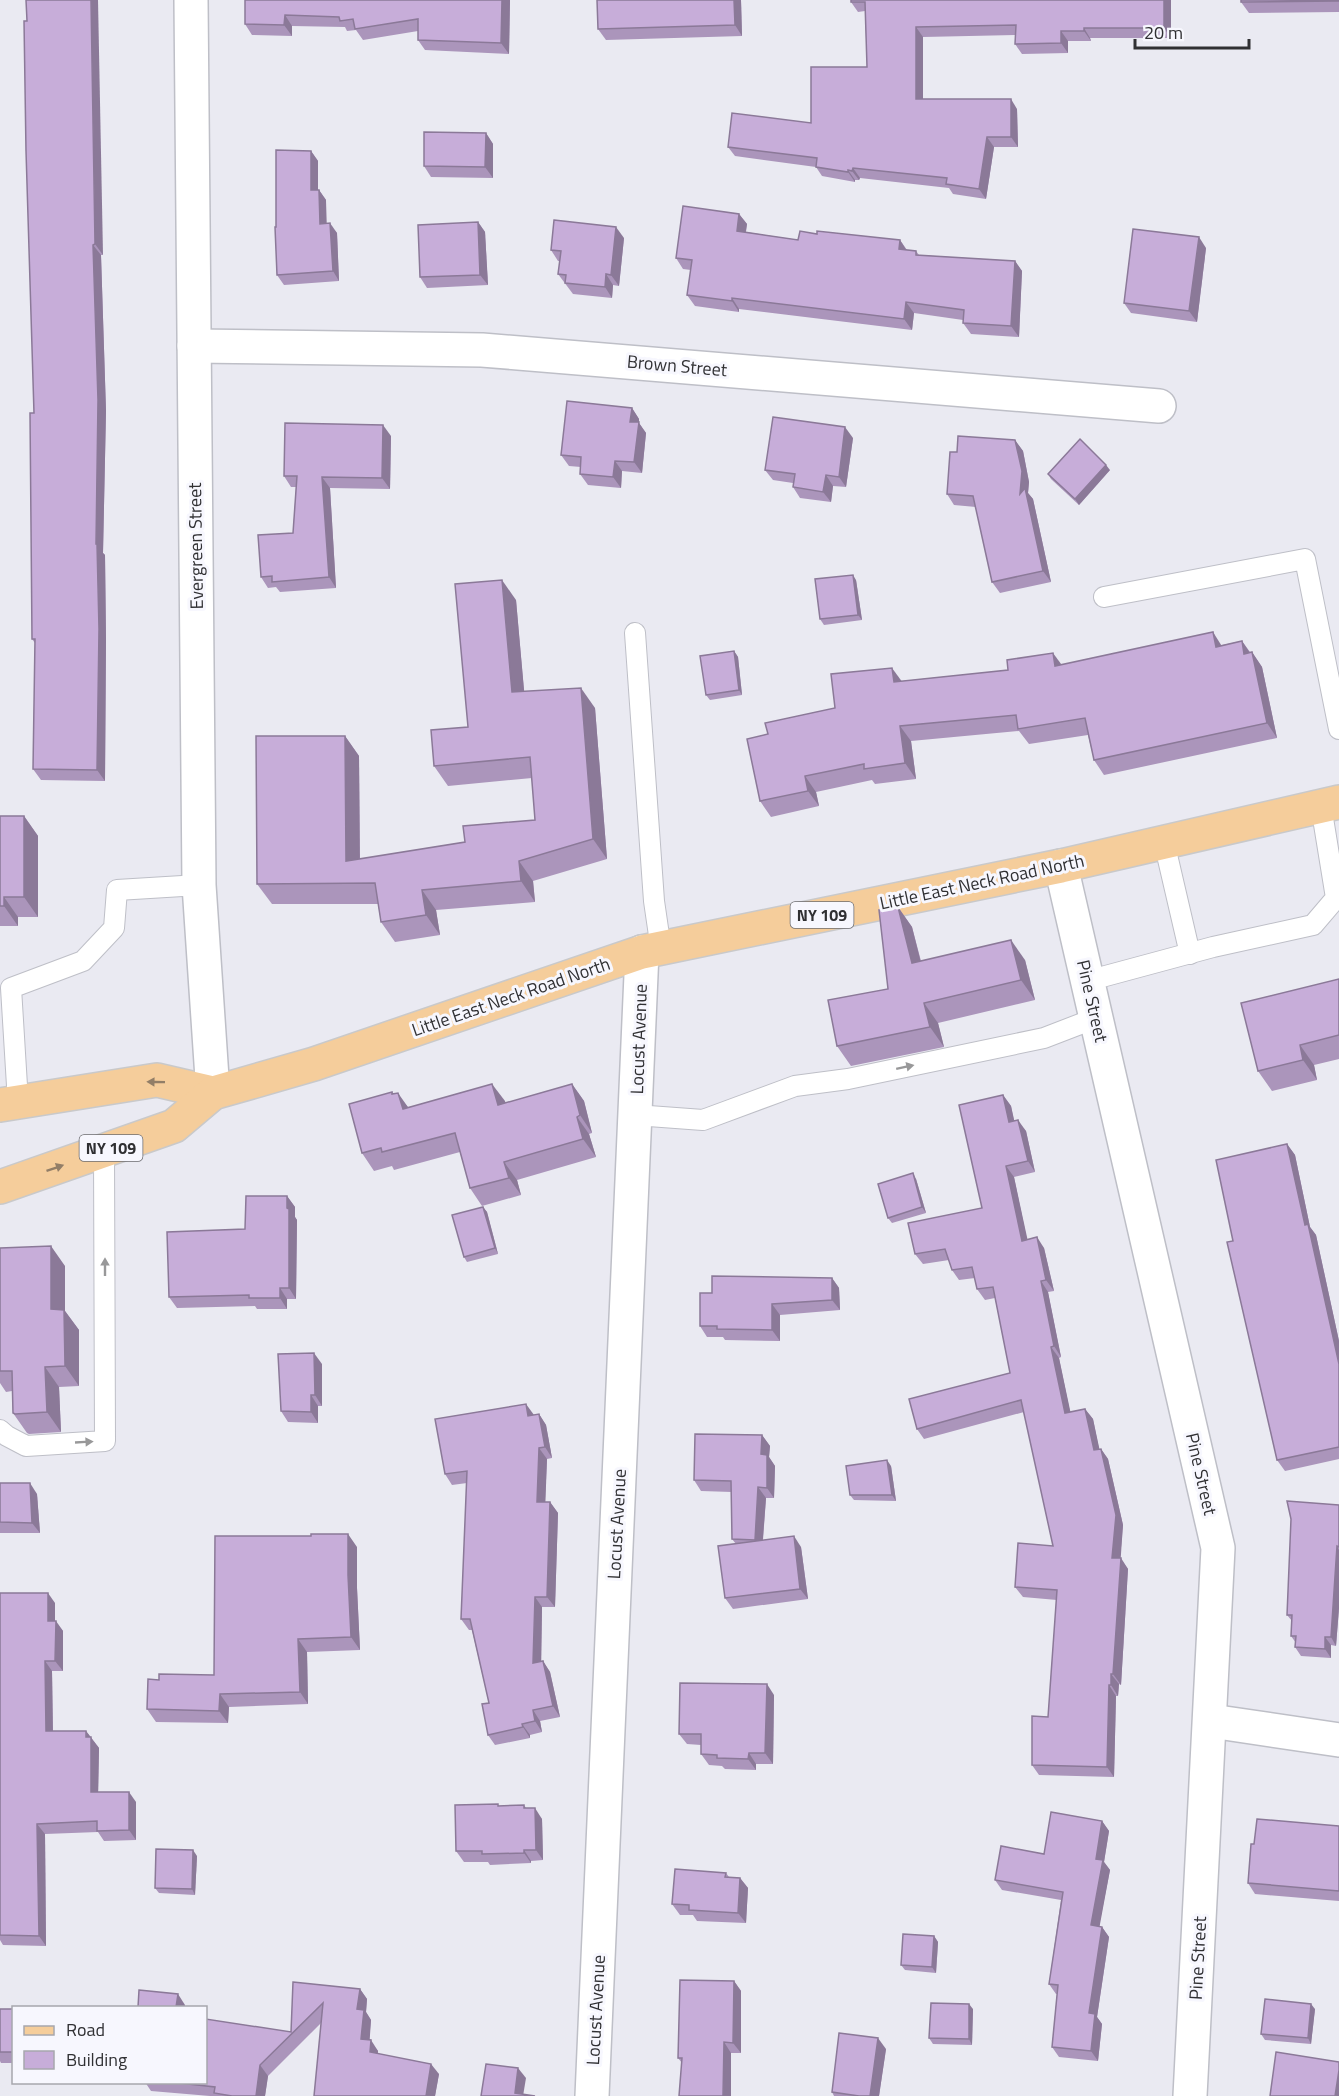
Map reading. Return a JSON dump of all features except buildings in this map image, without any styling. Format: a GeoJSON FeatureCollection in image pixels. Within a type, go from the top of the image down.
{"type":"FeatureCollection","features":[{"type":"Feature","properties":{"kind":"main road","name":"Little East Neck Road North"},"geometry":{"type":"LineString","coordinates":[[0,1187],[174,1126],[213,1092],[314,1064],[652,951],[1060,866],[1330,804]]}},
{"type":"Feature","properties":{"kind":"main road","name":"Little East Neck Road North"},"geometry":{"type":"LineString","coordinates":[[9,1103],[157,1080],[213,1092]]}},
{"type":"Feature","properties":{"kind":"street","name":"Evergreen Street"},"geometry":{"type":"LineString","coordinates":[[191,0],[199,885],[213,1092]]}},
{"type":"Feature","properties":{"kind":"street","name":"Brown Street"},"geometry":{"type":"LineString","coordinates":[[194,346],[482,350],[1159,406]]}},
{"type":"Feature","properties":{"kind":"street","name":"Pine Street"},"geometry":{"type":"LineString","coordinates":[[1060,866],[1218,1548],[1211,1721],[1190,2096]]}},
{"type":"Feature","properties":{"kind":"street","name":"Locust Avenue"},"geometry":{"type":"LineString","coordinates":[[592,2096],[636,1115],[652,951]]}},
{"type":"Feature","properties":{"kind":"street"},"geometry":{"type":"LineString","coordinates":[[1211,1721],[1339,1740]]}},
{"type":"Feature","properties":{"kind":"lane"},"geometry":{"type":"LineString","coordinates":[[1104,597],[1305,559],[1339,729]]}},
{"type":"Feature","properties":{"kind":"lane"},"geometry":{"type":"LineString","coordinates":[[635,633],[654,901],[652,951]]}},
{"type":"Feature","properties":{"kind":"lane"},"geometry":{"type":"LineString","coordinates":[[1087,981],[1313,925],[1336,898],[1330,804]]}},
{"type":"Feature","properties":{"kind":"lane"},"geometry":{"type":"LineString","coordinates":[[1164,842],[1190,954]]}},
{"type":"Feature","properties":{"kind":"lane"},"geometry":{"type":"LineString","coordinates":[[9,1103],[11,988],[83,961],[114,928],[117,890],[199,885]]}},
{"type":"Feature","properties":{"kind":"lane"},"geometry":{"type":"LineString","coordinates":[[636,1115],[703,1120],[795,1086],[848,1079],[1044,1038],[1096,1018]]}},
{"type":"Feature","properties":{"kind":"lane"},"geometry":{"type":"LineString","coordinates":[[0,1430],[26,1446],[105,1441],[104,1151]]}}]}
